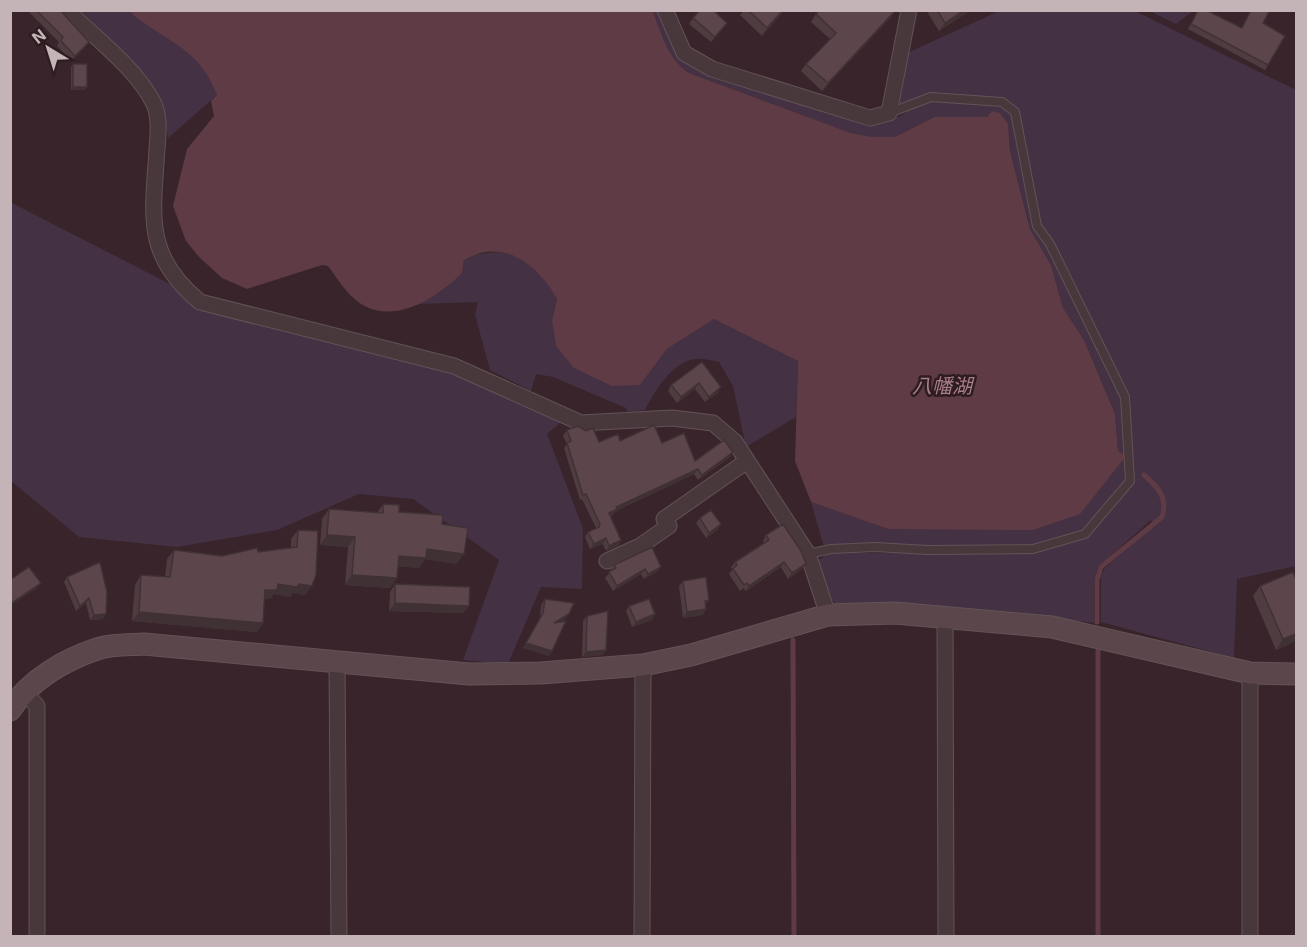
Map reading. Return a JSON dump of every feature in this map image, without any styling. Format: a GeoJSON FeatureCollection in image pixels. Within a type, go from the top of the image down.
{"type":"FeatureCollection","features":[{"type":"Feature","properties":{"kind":"main road"},"geometry":{"type":"LineString","coordinates":[[10,710],[40,678],[67,662],[99,648],[144,644],[469,674],[541,673],[643,666],[691,655],[828,615],[895,613],[1052,627],[1250,673],[1296,674]]}},
{"type":"Feature","properties":{"kind":"street"},"geometry":{"type":"LineString","coordinates":[[67,10],[133,74],[155,105],[158,127],[153,215],[156,243],[170,273],[200,302],[454,366],[581,423],[672,417],[712,423],[735,442],[808,554],[828,615]]}},
{"type":"Feature","properties":{"kind":"street"},"geometry":{"type":"LineString","coordinates":[[665,10],[684,53],[712,69],[870,118],[889,113],[909,10]]}},
{"type":"Feature","properties":{"kind":"street"},"geometry":{"type":"LineString","coordinates":[[607,561],[640,546],[669,526],[664,519],[747,461]]}},
{"type":"Feature","properties":{"kind":"street"},"geometry":{"type":"LineString","coordinates":[[945,617],[946,936]]}},
{"type":"Feature","properties":{"kind":"street"},"geometry":{"type":"LineString","coordinates":[[337,662],[339,936]]}},
{"type":"Feature","properties":{"kind":"street"},"geometry":{"type":"LineString","coordinates":[[642,936],[643,666]]}},
{"type":"Feature","properties":{"kind":"street"},"geometry":{"type":"LineString","coordinates":[[1250,673],[1250,936]]}},
{"type":"Feature","properties":{"kind":"street"},"geometry":{"type":"LineString","coordinates":[[25,692],[37,706],[37,936]]}},
{"type":"Feature","properties":{"kind":"lane"},"geometry":{"type":"LineString","coordinates":[[808,554],[831,549],[875,547],[928,550],[1033,549],[1085,534],[1130,480],[1125,396],[1050,244],[1037,226],[1015,112],[1002,102],[931,97],[889,113]]}},
{"type":"Feature","properties":{"kind":"shaded area"},"geometry":{"type":"Polygon","coordinates":[[[81,11],[129,11],[194,56],[209,73],[217,95],[168,138],[162,102],[141,72],[81,11]]]}},
{"type":"Feature","properties":{"kind":"shaded area"},"geometry":{"type":"Polygon","coordinates":[[[653,11],[662,11],[679,54],[865,123],[901,116],[910,109],[895,103],[907,53],[999,11],[1135,11],[1296,90],[1296,566],[1237,579],[1234,658],[1101,622],[1101,575],[1105,568],[1153,526],[1151,520],[1098,567],[1094,581],[1094,623],[933,606],[835,605],[818,567],[819,560],[828,553],[1032,553],[1086,537],[1135,479],[1126,458],[1125,480],[1083,530],[1033,546],[851,543],[824,547],[811,502],[888,529],[1126,456],[1118,451],[1115,414],[1084,340],[1063,308],[1051,265],[1030,229],[1010,151],[1008,124],[992,112],[987,117],[934,117],[895,137],[873,137],[851,133],[689,73],[670,53],[653,11]]]}},
{"type":"Feature","properties":{"kind":"shaded area"},"geometry":{"type":"Polygon","coordinates":[[[1149,11],[1193,11],[1176,24],[1149,11]]]}},
{"type":"Feature","properties":{"kind":"shaded area"},"geometry":{"type":"Polygon","coordinates":[[[10,202],[170,284],[196,306],[241,320],[398,357],[470,379],[562,421],[547,434],[583,528],[582,589],[541,587],[508,664],[463,660],[499,560],[413,499],[359,494],[277,530],[177,547],[79,537],[11,481],[10,202]]]}},
{"type":"Feature","properties":{"kind":"shaded area"},"geometry":{"type":"Polygon","coordinates":[[[496,252],[516,257],[533,267],[546,281],[557,299],[552,320],[640,385],[667,349],[714,319],[798,361],[796,417],[746,447],[733,386],[719,362],[704,359],[695,359],[678,366],[659,387],[645,410],[628,412],[626,408],[553,377],[536,374],[531,391],[490,370],[475,315],[478,302],[418,304],[440,292],[462,273],[464,260],[472,255],[496,252]]]}},
{"type":"Feature","properties":{"kind":"water","name":"八幡湖"},"geometry":{"type":"Polygon","coordinates":[[[129,11],[653,11],[670,53],[689,73],[851,133],[873,137],[895,137],[934,117],[987,117],[992,111],[1000,113],[1008,124],[1010,151],[1030,229],[1051,265],[1063,308],[1084,340],[1115,414],[1118,451],[1126,456],[1080,514],[1033,530],[888,529],[811,502],[795,461],[798,361],[714,319],[667,349],[640,385],[612,386],[574,368],[556,346],[552,320],[557,299],[540,275],[518,258],[506,253],[479,254],[464,260],[462,273],[440,292],[414,306],[386,312],[371,309],[358,302],[328,266],[322,265],[247,289],[222,278],[199,257],[186,241],[173,206],[187,149],[214,116],[211,101],[217,95],[209,78],[190,55],[129,11]]]}},
{"type":"Feature","properties":{"kind":"building"},"geometry":{"type":"Polygon","coordinates":[[[36,10],[60,10],[89,42],[75,56],[61,41],[63,37],[36,10]]]}},
{"type":"Feature","properties":{"kind":"building"},"geometry":{"type":"Polygon","coordinates":[[[700,10],[713,10],[727,23],[715,37],[693,18],[700,10]]]}},
{"type":"Feature","properties":{"kind":"building"},"geometry":{"type":"Polygon","coordinates":[[[748,10],[783,10],[767,28],[748,10]]]}},
{"type":"Feature","properties":{"kind":"building"},"geometry":{"type":"Polygon","coordinates":[[[819,10],[896,10],[828,83],[806,64],[836,33],[816,14],[819,10]]]}},
{"type":"Feature","properties":{"kind":"building"},"geometry":{"type":"Polygon","coordinates":[[[937,10],[964,10],[945,23],[937,10]]]}},
{"type":"Feature","properties":{"kind":"building"},"geometry":{"type":"Polygon","coordinates":[[[1198,10],[1206,10],[1242,28],[1251,10],[1270,10],[1263,23],[1285,36],[1268,65],[1191,24],[1198,10]]]}},
{"type":"Feature","properties":{"kind":"building"},"geometry":{"type":"Polygon","coordinates":[[[73,64],[87,64],[87,87],[73,87],[73,64]]]}},
{"type":"Feature","properties":{"kind":"building"},"geometry":{"type":"Polygon","coordinates":[[[702,362],[721,387],[709,397],[699,383],[681,397],[671,385],[702,362]]]}},
{"type":"Feature","properties":{"kind":"building"},"geometry":{"type":"Polygon","coordinates":[[[654,425],[662,443],[684,433],[695,461],[724,440],[733,452],[702,475],[698,469],[616,507],[617,509],[609,513],[621,540],[609,546],[606,538],[594,544],[588,532],[599,527],[600,524],[586,494],[583,495],[567,443],[571,441],[567,430],[578,426],[586,431],[593,428],[599,442],[618,434],[620,441],[654,425]]]}},
{"type":"Feature","properties":{"kind":"building"},"geometry":{"type":"Polygon","coordinates":[[[383,504],[399,505],[399,512],[443,515],[442,524],[468,528],[464,554],[427,549],[426,558],[399,556],[397,578],[352,575],[355,537],[327,535],[329,509],[383,513],[383,504]]]}},
{"type":"Feature","properties":{"kind":"building"},"geometry":{"type":"Polygon","coordinates":[[[711,510],[721,524],[709,533],[700,518],[711,510]]]}},
{"type":"Feature","properties":{"kind":"building"},"geometry":{"type":"Polygon","coordinates":[[[783,524],[801,551],[806,564],[792,573],[784,562],[749,586],[747,583],[744,585],[733,569],[737,565],[735,562],[769,540],[766,535],[783,524]]]}},
{"type":"Feature","properties":{"kind":"building"},"geometry":{"type":"Polygon","coordinates":[[[298,530],[318,531],[316,575],[312,586],[299,584],[297,587],[278,584],[277,590],[265,590],[263,623],[139,612],[141,575],[170,577],[174,550],[222,556],[257,548],[258,552],[297,547],[298,530]]]}},
{"type":"Feature","properties":{"kind":"building"},"geometry":{"type":"Polygon","coordinates":[[[652,547],[661,567],[648,574],[645,569],[617,586],[609,572],[616,568],[614,565],[652,547]]]}},
{"type":"Feature","properties":{"kind":"building"},"geometry":{"type":"Polygon","coordinates":[[[100,562],[107,592],[106,614],[94,615],[89,598],[80,606],[67,577],[100,562]]]}},
{"type":"Feature","properties":{"kind":"building"},"geometry":{"type":"Polygon","coordinates":[[[29,567],[41,583],[10,604],[10,580],[29,567]]]}},
{"type":"Feature","properties":{"kind":"building"},"geometry":{"type":"Polygon","coordinates":[[[1293,572],[1296,580],[1296,634],[1283,639],[1260,586],[1293,572]]]}},
{"type":"Feature","properties":{"kind":"building"},"geometry":{"type":"Polygon","coordinates":[[[706,577],[709,600],[705,601],[706,609],[687,612],[683,581],[706,577]]]}},
{"type":"Feature","properties":{"kind":"building"},"geometry":{"type":"Polygon","coordinates":[[[395,584],[470,587],[469,606],[395,603],[395,584]]]}},
{"type":"Feature","properties":{"kind":"building"},"geometry":{"type":"Polygon","coordinates":[[[545,599],[574,603],[569,614],[554,623],[566,621],[552,651],[526,643],[543,613],[545,599]]]}},
{"type":"Feature","properties":{"kind":"building"},"geometry":{"type":"Polygon","coordinates":[[[649,599],[655,614],[636,622],[629,606],[649,599]]]}},
{"type":"Feature","properties":{"kind":"building"},"geometry":{"type":"Polygon","coordinates":[[[608,611],[606,650],[586,652],[587,616],[608,611]]]}},
{"type":"Feature","properties":{"kind":"waterway"},"geometry":{"type":"LineString","coordinates":[[1097,622],[1097,580],[1101,567],[1162,517],[1164,504],[1161,494],[1144,475]]}},
{"type":"Feature","properties":{"kind":"waterway"},"geometry":{"type":"LineString","coordinates":[[793,640],[794,936]]}},
{"type":"Feature","properties":{"kind":"waterway"},"geometry":{"type":"LineString","coordinates":[[1098,651],[1098,936]]}}]}
